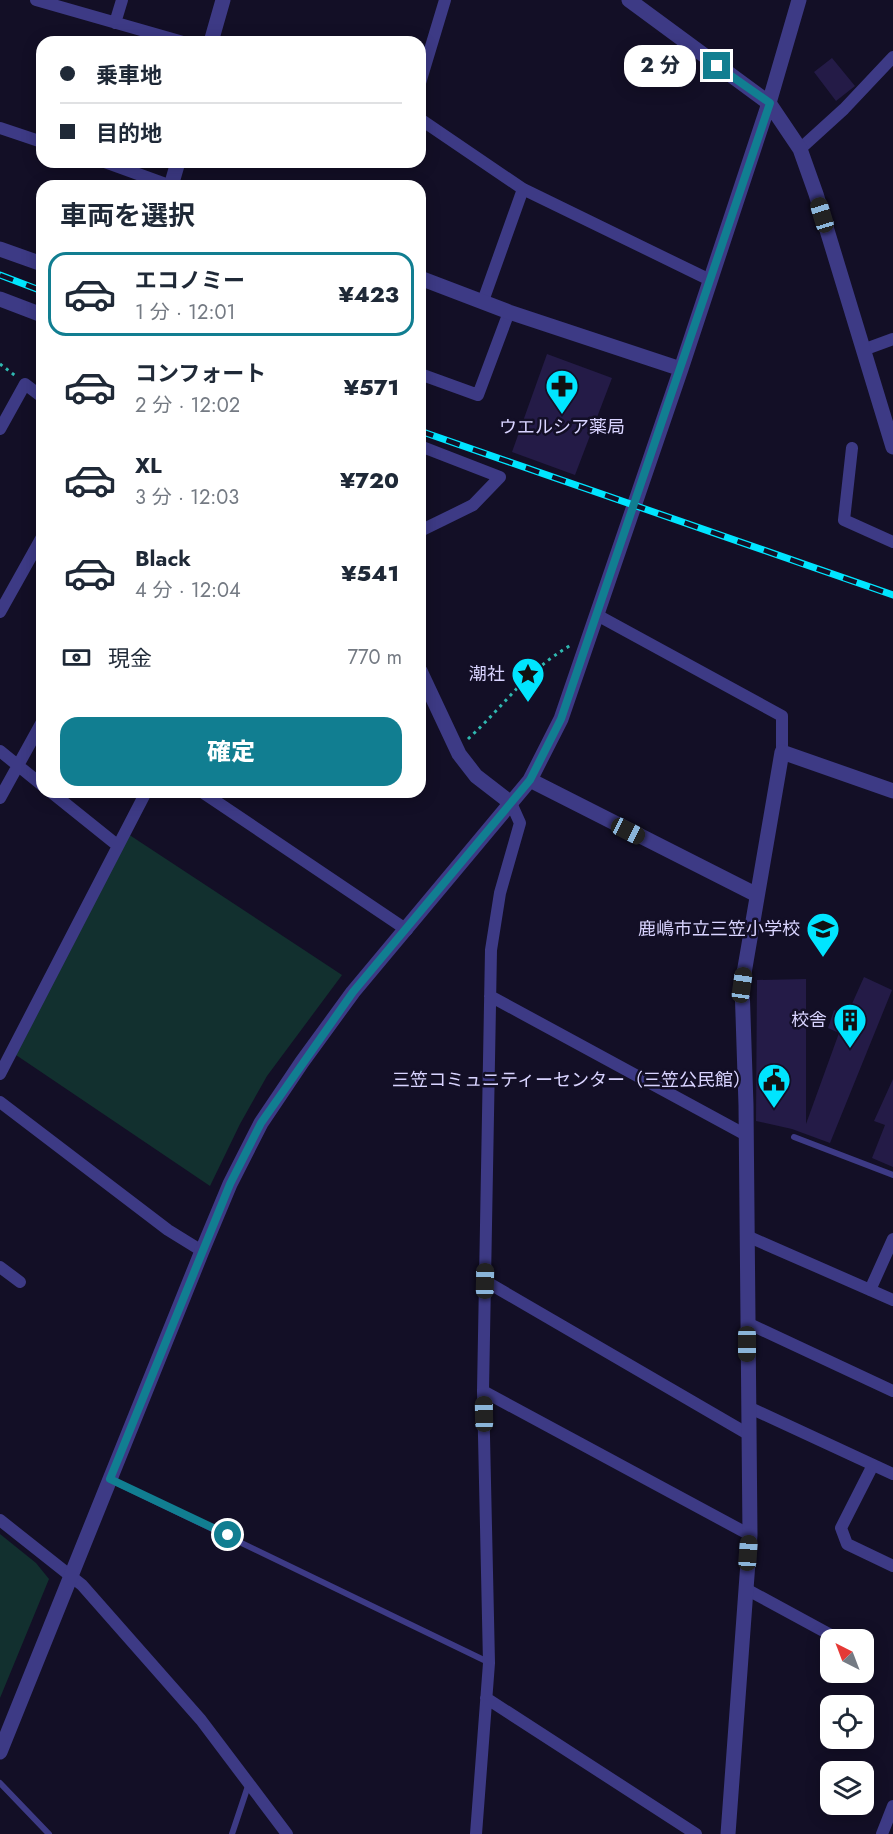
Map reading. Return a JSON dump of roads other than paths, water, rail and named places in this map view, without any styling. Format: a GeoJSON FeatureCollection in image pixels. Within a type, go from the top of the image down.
{"type":"FeatureCollection","features":[{"type":"Feature","properties":{"kind":"street"},"geometry":{"type":"LineString","coordinates":[[36,0],[70,5],[115,22],[163,36]]}},
{"type":"Feature","properties":{"kind":"street"},"geometry":{"type":"LineString","coordinates":[[115,22],[122,0]]}},
{"type":"Feature","properties":{"kind":"street"},"geometry":{"type":"LineString","coordinates":[[213,36],[223,0]]}},
{"type":"Feature","properties":{"kind":"street"},"geometry":{"type":"LineString","coordinates":[[426,63],[445,0]]}},
{"type":"Feature","properties":{"kind":"street"},"geometry":{"type":"LineString","coordinates":[[629,0],[770,103],[800,149],[893,447]]}},
{"type":"Feature","properties":{"kind":"street"},"geometry":{"type":"LineString","coordinates":[[0,1752],[202,1251],[230,1184],[261,1123],[353,992],[530,780],[561,719],[770,103],[799,0]]}},
{"type":"Feature","properties":{"kind":"street"},"geometry":{"type":"LineString","coordinates":[[800,149],[844,109],[893,57]]}},
{"type":"Feature","properties":{"kind":"street"},"geometry":{"type":"LineString","coordinates":[[426,123],[523,189],[710,280]]}},
{"type":"Feature","properties":{"kind":"street"},"geometry":{"type":"LineString","coordinates":[[0,128],[36,140]]}},
{"type":"Feature","properties":{"kind":"street"},"geometry":{"type":"LineString","coordinates":[[122,168],[154,180]]}},
{"type":"Feature","properties":{"kind":"street"},"geometry":{"type":"LineString","coordinates":[[483,301],[523,189]]}},
{"type":"Feature","properties":{"kind":"street"},"geometry":{"type":"LineString","coordinates":[[0,249],[36,262]]}},
{"type":"Feature","properties":{"kind":"street"},"geometry":{"type":"LineString","coordinates":[[426,280],[509,312],[681,369]]}},
{"type":"Feature","properties":{"kind":"street"},"geometry":{"type":"LineString","coordinates":[[0,299],[36,313]]}},
{"type":"Feature","properties":{"kind":"street"},"geometry":{"type":"LineString","coordinates":[[426,376],[477,395],[509,312]]}},
{"type":"Feature","properties":{"kind":"street"},"geometry":{"type":"LineString","coordinates":[[863,350],[893,339]]}},
{"type":"Feature","properties":{"kind":"street"},"geometry":{"type":"LineString","coordinates":[[0,429],[25,384],[36,392]]}},
{"type":"Feature","properties":{"kind":"street"},"geometry":{"type":"LineString","coordinates":[[426,448],[500,477],[473,505],[426,528]]}},
{"type":"Feature","properties":{"kind":"street"},"geometry":{"type":"LineString","coordinates":[[852,448],[844,520],[893,542]]}},
{"type":"Feature","properties":{"kind":"street"},"geometry":{"type":"LineString","coordinates":[[0,612],[36,548]]}},
{"type":"Feature","properties":{"kind":"street"},"geometry":{"type":"LineString","coordinates":[[597,615],[782,716],[782,752],[755,894],[742,985],[746,1135],[750,1535],[728,1834]]}},
{"type":"Feature","properties":{"kind":"street"},"geometry":{"type":"LineString","coordinates":[[426,699],[476,776],[511,803],[520,823],[493,927],[483,1391],[489,1663],[476,1834]]}},
{"type":"Feature","properties":{"kind":"street"},"geometry":{"type":"LineString","coordinates":[[0,798],[36,732]]}},
{"type":"Feature","properties":{"kind":"street"},"geometry":{"type":"LineString","coordinates":[[0,752],[36,780]]}},
{"type":"Feature","properties":{"kind":"street"},"geometry":{"type":"LineString","coordinates":[[782,752],[893,791]]}},
{"type":"Feature","properties":{"kind":"street"},"geometry":{"type":"LineString","coordinates":[[530,780],[755,894]]}},
{"type":"Feature","properties":{"kind":"street"},"geometry":{"type":"LineString","coordinates":[[58,798],[117,845]]}},
{"type":"Feature","properties":{"kind":"street"},"geometry":{"type":"LineString","coordinates":[[0,1074],[143,798]]}},
{"type":"Feature","properties":{"kind":"street"},"geometry":{"type":"LineString","coordinates":[[211,798],[407,930]]}},
{"type":"Feature","properties":{"kind":"street"},"geometry":{"type":"LineString","coordinates":[[490,996],[746,1135]]}},
{"type":"Feature","properties":{"kind":"street"},"geometry":{"type":"LineString","coordinates":[[0,1102],[168,1230],[202,1251]]}},
{"type":"Feature","properties":{"kind":"street"},"geometry":{"type":"LineString","coordinates":[[747,1236],[893,1300]]}},
{"type":"Feature","properties":{"kind":"street"},"geometry":{"type":"LineString","coordinates":[[870,1290],[893,1239]]}},
{"type":"Feature","properties":{"kind":"street"},"geometry":{"type":"LineString","coordinates":[[0,1267],[20,1282]]}},
{"type":"Feature","properties":{"kind":"street"},"geometry":{"type":"LineString","coordinates":[[485,1281],[748,1434]]}},
{"type":"Feature","properties":{"kind":"street"},"geometry":{"type":"LineString","coordinates":[[747,1323],[893,1391]]}},
{"type":"Feature","properties":{"kind":"street"},"geometry":{"type":"LineString","coordinates":[[483,1391],[750,1535]]}},
{"type":"Feature","properties":{"kind":"street"},"geometry":{"type":"LineString","coordinates":[[748,1407],[893,1474]]}},
{"type":"Feature","properties":{"kind":"street"},"geometry":{"type":"LineString","coordinates":[[873,1465],[841,1528],[847,1544],[893,1566]]}},
{"type":"Feature","properties":{"kind":"street"},"geometry":{"type":"LineString","coordinates":[[0,1520],[82,1585],[201,1720],[287,1834]]}},
{"type":"Feature","properties":{"kind":"street"},"geometry":{"type":"LineString","coordinates":[[746,1589],[820,1629]]}},
{"type":"Feature","properties":{"kind":"street"},"geometry":{"type":"LineString","coordinates":[[486,1698],[696,1834]]}},
{"type":"Feature","properties":{"kind":"street"},"geometry":{"type":"LineString","coordinates":[[882,1834],[893,1806]]}},
{"type":"Feature","properties":{"kind":"lane"},"geometry":{"type":"LineString","coordinates":[[794,1137],[893,1175]]}},
{"type":"Feature","properties":{"kind":"lane"},"geometry":{"type":"LineString","coordinates":[[110,1479],[489,1663]]}},
{"type":"Feature","properties":{"kind":"lane"},"geometry":{"type":"LineString","coordinates":[[232,1834],[249,1781]]}},
{"type":"Feature","properties":{"kind":"lane"},"geometry":{"type":"LineString","coordinates":[[0,1783],[49,1834]]}},
{"type":"Feature","properties":{"kind":"railway"},"geometry":{"type":"LineString","coordinates":[[0,275],[36,289]]}},
{"type":"Feature","properties":{"kind":"railway"},"geometry":{"type":"LineString","coordinates":[[426,433],[893,595]]}},
{"type":"Feature","properties":{"kind":"place","name":"ウエルシア薬局"},"geometry":{"type":"Point","coordinates":[562,415]}},
{"type":"Feature","properties":{"kind":"place","name":"潮社"},"geometry":{"type":"Point","coordinates":[528,703]}},
{"type":"Feature","properties":{"kind":"place","name":"鹿嶋市立三笠小学校"},"geometry":{"type":"Point","coordinates":[823,958]}},
{"type":"Feature","properties":{"kind":"place","name":"校舎"},"geometry":{"type":"Point","coordinates":[850,1049]}},
{"type":"Feature","properties":{"kind":"place","name":"三笠コミュニティーセンター（三笠公民館）"},"geometry":{"type":"Point","coordinates":[774,1109]}}]}
